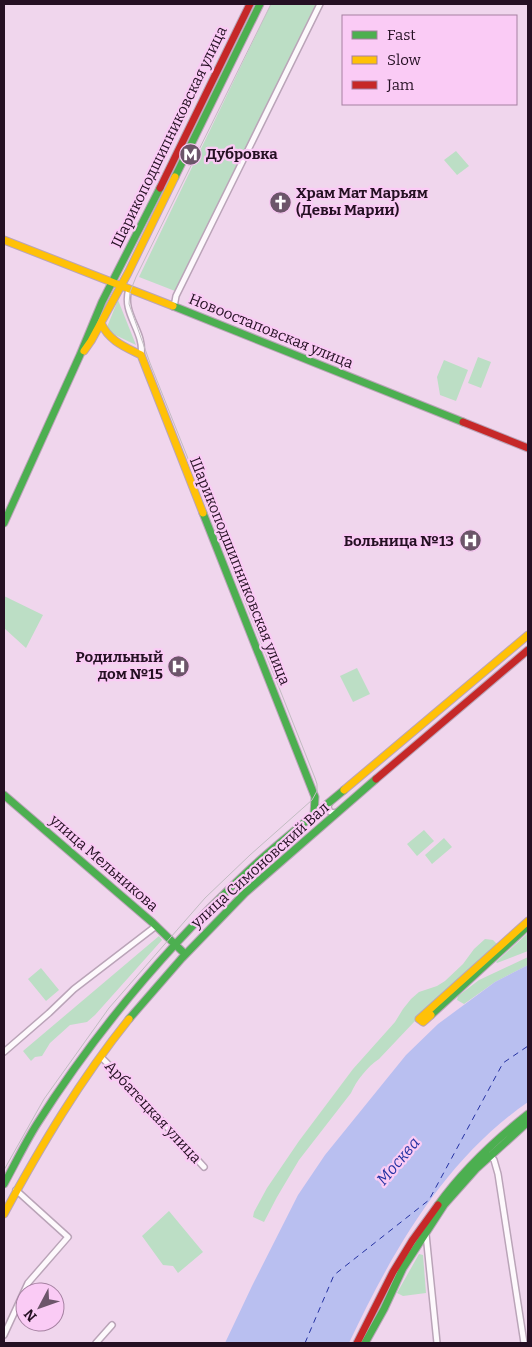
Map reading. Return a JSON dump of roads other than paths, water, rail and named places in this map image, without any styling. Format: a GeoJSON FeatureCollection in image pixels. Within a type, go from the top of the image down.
{"type":"FeatureCollection","features":[{"type":"Feature","properties":{"kind":"main road","name":"Шарикоподшипниковская улица"},"geometry":{"type":"LineString","coordinates":[[80,355],[112,282],[250,4]]}},
{"type":"Feature","properties":{"kind":"main road","name":"Шарикоподшипниковская улица"},"geometry":{"type":"LineString","coordinates":[[80,355],[101,339],[101,323],[260,4]]}},
{"type":"Feature","properties":{"kind":"main road","name":"Новоостаповская улица"},"geometry":{"type":"LineString","coordinates":[[4,240],[528,448]]}},
{"type":"Feature","properties":{"kind":"main road"},"geometry":{"type":"LineString","coordinates":[[101,323],[101,339],[140,355]]}},
{"type":"Feature","properties":{"kind":"main road"},"geometry":{"type":"LineString","coordinates":[[4,523],[80,355]]}},
{"type":"Feature","properties":{"kind":"main road","name":"Шарикоподшипниковская улица"},"geometry":{"type":"LineString","coordinates":[[140,355],[315,796]]}},
{"type":"Feature","properties":{"kind":"main road","name":"улица Симоновский Вал"},"geometry":{"type":"LineString","coordinates":[[4,1184],[6,1174],[54,1098],[121,1007],[175,944],[254,866],[528,635]]}},
{"type":"Feature","properties":{"kind":"main road","name":"улица Симоновский Вал"},"geometry":{"type":"LineString","coordinates":[[4,1214],[42,1144],[88,1073],[131,1015],[186,954],[233,904],[399,759],[528,650]]}},
{"type":"Feature","properties":{"kind":"main road"},"geometry":{"type":"LineString","coordinates":[[391,750],[396,748],[400,750],[399,759]]}},
{"type":"Feature","properties":{"kind":"main road","name":"улица Мельникова"},"geometry":{"type":"LineString","coordinates":[[4,795],[186,954]]}},
{"type":"Feature","properties":{"kind":"main road"},"geometry":{"type":"LineString","coordinates":[[314,815],[315,796],[331,802]]}},
{"type":"Feature","properties":{"kind":"main road"},"geometry":{"type":"LineString","coordinates":[[224,894],[222,898],[223,904],[227,906],[233,904]]}},
{"type":"Feature","properties":{"kind":"main road"},"geometry":{"type":"LineString","coordinates":[[528,921],[421,1021],[528,926]]}},
{"type":"Feature","properties":{"kind":"main road"},"geometry":{"type":"LineString","coordinates":[[365,1343],[384,1309],[403,1268],[444,1205],[517,1122],[528,1114]]}},
{"type":"Feature","properties":{"kind":"main road"},"geometry":{"type":"LineString","coordinates":[[357,1343],[398,1263],[459,1177],[528,1122]]}},
{"type":"Feature","properties":{"kind":"street"},"geometry":{"type":"LineString","coordinates":[[174,307],[176,296],[320,4]]}},
{"type":"Feature","properties":{"kind":"street","name":"Шарикоподшипниковская улица"},"geometry":{"type":"LineString","coordinates":[[129,289],[127,304],[140,341],[140,355]]}},
{"type":"Feature","properties":{"kind":"street"},"geometry":{"type":"LineString","coordinates":[[331,802],[328,806],[329,811],[333,813],[339,812]]}},
{"type":"Feature","properties":{"kind":"street"},"geometry":{"type":"LineString","coordinates":[[4,1052],[74,989],[156,926]]}},
{"type":"Feature","properties":{"kind":"street","name":"Арбатецкая улица"},"geometry":{"type":"LineString","coordinates":[[101,1057],[122,1077],[204,1167]]}},
{"type":"Feature","properties":{"kind":"street"},"geometry":{"type":"LineString","coordinates":[[78,1066],[76,1071],[79,1075],[84,1076],[88,1073]]}},
{"type":"Feature","properties":{"kind":"street"},"geometry":{"type":"LineString","coordinates":[[54,1098],[60,1094],[66,1096],[66,1106]]}},
{"type":"Feature","properties":{"kind":"street"},"geometry":{"type":"LineString","coordinates":[[488,1154],[494,1160],[498,1174],[524,1343]]}},
{"type":"Feature","properties":{"kind":"street"},"geometry":{"type":"LineString","coordinates":[[4,1334],[28,1283],[68,1237],[16,1190]]}},
{"type":"Feature","properties":{"kind":"street"},"geometry":{"type":"LineString","coordinates":[[425,1223],[437,1343]]}},
{"type":"Feature","properties":{"kind":"street"},"geometry":{"type":"LineString","coordinates":[[412,1254],[418,1249],[423,1250],[428,1260]]}},
{"type":"Feature","properties":{"kind":"street"},"geometry":{"type":"LineString","coordinates":[[96,1343],[112,1325]]}},
{"type":"Feature","properties":{"kind":"water","name":"Москва"},"geometry":{"type":"Polygon","coordinates":[[[528,965],[528,1102],[498,1125],[471,1151],[423,1210],[383,1275],[349,1343],[225,1343],[298,1195],[325,1155],[406,1055],[438,1024],[495,982],[528,965]]]}},
{"type":"Feature","properties":{"kind":"tram line"},"geometry":{"type":"LineString","coordinates":[[4,1170],[44,1099],[109,1008],[205,898],[312,800],[317,791],[315,778],[150,363],[129,304],[130,292],[136,277],[271,4]]}},
{"type":"Feature","properties":{"kind":"place","name":"Дубровка"},"geometry":{"type":"Point","coordinates":[190,154]}},
{"type":"Feature","properties":{"kind":"place","name":"Храм Мат Марьям (Девы Марии)"},"geometry":{"type":"Point","coordinates":[280,202]}},
{"type":"Feature","properties":{"kind":"place","name":"Больница №13"},"geometry":{"type":"Point","coordinates":[470,541]}},
{"type":"Feature","properties":{"kind":"place","name":"Родильный дом №15"},"geometry":{"type":"Point","coordinates":[179,666]}}]}
